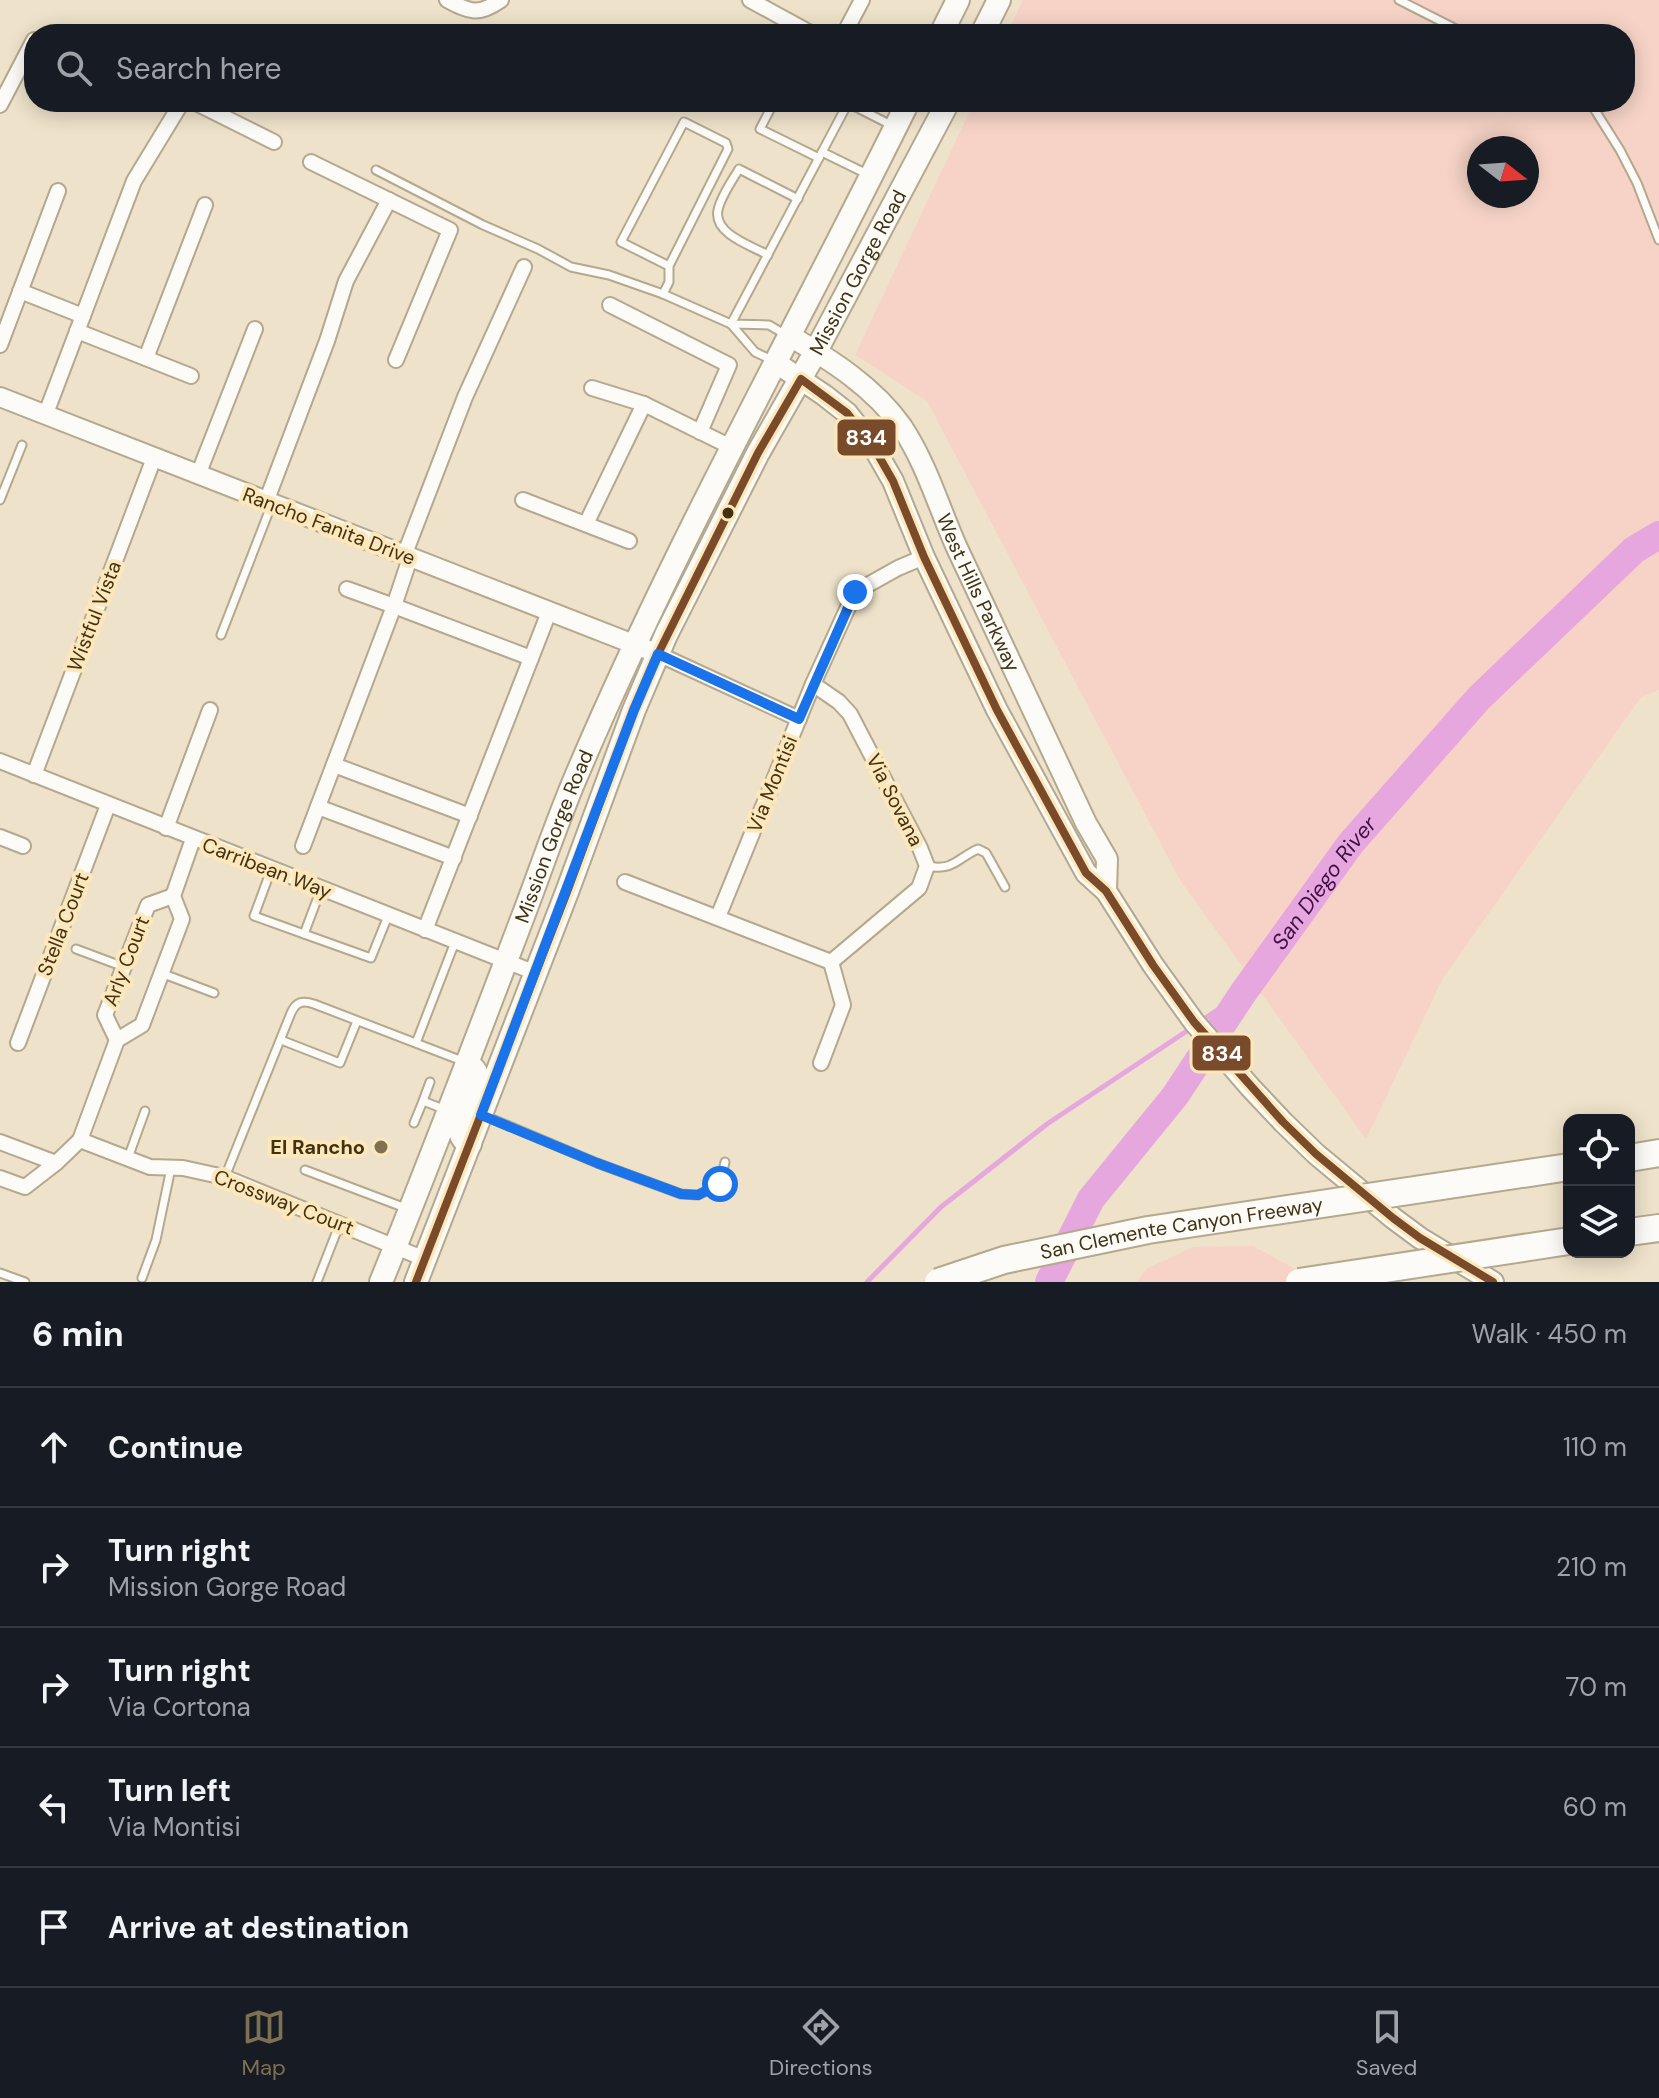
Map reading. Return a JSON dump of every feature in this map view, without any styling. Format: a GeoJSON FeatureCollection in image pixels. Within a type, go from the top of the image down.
{"type":"FeatureCollection","features":[{"type":"Feature","properties":{"kind":"highway"},"geometry":{"type":"LineString","coordinates":[[1635,1157],[1659,1153]]}},
{"type":"Feature","properties":{"kind":"highway","name":"San Clemente Canyon Freeway"},"geometry":{"type":"LineString","coordinates":[[938,1282],[1004,1260],[1134,1233],[1563,1168]]}},
{"type":"Feature","properties":{"kind":"highway"},"geometry":{"type":"LineString","coordinates":[[1635,1231],[1659,1228]]}},
{"type":"Feature","properties":{"kind":"highway"},"geometry":{"type":"LineString","coordinates":[[1299,1282],[1563,1242]]}},
{"type":"Feature","properties":{"kind":"main road"},"geometry":{"type":"LineString","coordinates":[[946,24],[958,0]]}},
{"type":"Feature","properties":{"kind":"main road"},"geometry":{"type":"LineString","coordinates":[[987,24],[999,0]]}},
{"type":"Feature","properties":{"kind":"main road","name":"Mission Gorge Road"},"geometry":{"type":"LineString","coordinates":[[381,1282],[574,780],[731,447],[903,112]]}},
{"type":"Feature","properties":{"kind":"main road","name":"Mission Gorge Road"},"geometry":{"type":"LineString","coordinates":[[416,1282],[658,654],[758,453],[801,379],[943,112]]}},
{"type":"Feature","properties":{"kind":"main road","name":"West Hills Parkway"},"geometry":{"type":"LineString","coordinates":[[790,336],[850,374],[874,394],[901,426],[924,466],[955,543],[1086,823],[1107,859],[1106,891]]}},
{"type":"Feature","properties":{"kind":"main road","name":"West Hills Parkway"},"geometry":{"type":"LineString","coordinates":[[775,362],[847,413],[873,446],[893,481],[924,557],[997,710],[1059,825],[1086,873],[1106,891],[1194,1022],[1250,1087],[1316,1154],[1420,1238],[1493,1282]]}},
{"type":"Feature","properties":{"kind":"main road"},"geometry":{"type":"LineString","coordinates":[[467,1063],[475,1070],[477,1079],[459,1134],[463,1141],[470,1144]]}},
{"type":"Feature","properties":{"kind":"street"},"geometry":{"type":"LineString","coordinates":[[447,0],[469,12],[490,8],[501,0]]}},
{"type":"Feature","properties":{"kind":"street"},"geometry":{"type":"LineString","coordinates":[[750,0],[793,24]]}},
{"type":"Feature","properties":{"kind":"street"},"geometry":{"type":"LineString","coordinates":[[849,24],[862,0]]}},
{"type":"Feature","properties":{"kind":"street"},"geometry":{"type":"LineString","coordinates":[[0,105],[24,60]]}},
{"type":"Feature","properties":{"kind":"street"},"geometry":{"type":"LineString","coordinates":[[45,416],[134,181],[176,112]]}},
{"type":"Feature","properties":{"kind":"street"},"geometry":{"type":"LineString","coordinates":[[214,112],[274,142]]}},
{"type":"Feature","properties":{"kind":"street"},"geometry":{"type":"LineString","coordinates":[[311,162],[450,230],[396,360]]}},
{"type":"Feature","properties":{"kind":"street"},"geometry":{"type":"LineString","coordinates":[[0,345],[58,191]]}},
{"type":"Feature","properties":{"kind":"street"},"geometry":{"type":"LineString","coordinates":[[269,503],[346,281],[389,200]]}},
{"type":"Feature","properties":{"kind":"street"},"geometry":{"type":"LineString","coordinates":[[146,358],[205,205]]}},
{"type":"Feature","properties":{"kind":"street"},"geometry":{"type":"LineString","coordinates":[[303,846],[394,606],[407,557],[465,397],[524,267]]}},
{"type":"Feature","properties":{"kind":"street"},"geometry":{"type":"LineString","coordinates":[[20,291],[83,316]]}},
{"type":"Feature","properties":{"kind":"street"},"geometry":{"type":"LineString","coordinates":[[610,305],[729,365],[700,432]]}},
{"type":"Feature","properties":{"kind":"street"},"geometry":{"type":"LineString","coordinates":[[198,475],[255,329]]}},
{"type":"Feature","properties":{"kind":"street"},"geometry":{"type":"LineString","coordinates":[[77,331],[191,376]]}},
{"type":"Feature","properties":{"kind":"street"},"geometry":{"type":"LineString","coordinates":[[592,388],[644,404],[731,447]]}},
{"type":"Feature","properties":{"kind":"street","name":"Rancho Fanita Drive"},"geometry":{"type":"LineString","coordinates":[[0,397],[658,654]]}},
{"type":"Feature","properties":{"kind":"street"},"geometry":{"type":"LineString","coordinates":[[586,524],[644,404]]}},
{"type":"Feature","properties":{"kind":"street","name":"Wistful Vista"},"geometry":{"type":"LineString","coordinates":[[34,775],[154,458]]}},
{"type":"Feature","properties":{"kind":"street"},"geometry":{"type":"LineString","coordinates":[[523,500],[629,541]]}},
{"type":"Feature","properties":{"kind":"street","name":"Via Montisi"},"geometry":{"type":"LineString","coordinates":[[718,917],[813,684],[855,592],[924,557]]}},
{"type":"Feature","properties":{"kind":"street"},"geometry":{"type":"LineString","coordinates":[[347,589],[531,658]]}},
{"type":"Feature","properties":{"kind":"street"},"geometry":{"type":"LineString","coordinates":[[425,930],[549,612]]}},
{"type":"Feature","properties":{"kind":"street"},"geometry":{"type":"LineString","coordinates":[[658,654],[799,719]]}},
{"type":"Feature","properties":{"kind":"street","name":"Via Sovana"},"geometry":{"type":"LineString","coordinates":[[813,684],[850,714],[927,866],[919,888],[831,962]]}},
{"type":"Feature","properties":{"kind":"street"},"geometry":{"type":"LineString","coordinates":[[166,828],[210,710]]}},
{"type":"Feature","properties":{"kind":"street","name":"Carribean Way"},"geometry":{"type":"LineString","coordinates":[[0,761],[536,973]]}},
{"type":"Feature","properties":{"kind":"street"},"geometry":{"type":"LineString","coordinates":[[334,765],[470,816]]}},
{"type":"Feature","properties":{"kind":"street","name":"Stella Court"},"geometry":{"type":"LineString","coordinates":[[18,1043],[108,805]]}},
{"type":"Feature","properties":{"kind":"street"},"geometry":{"type":"LineString","coordinates":[[318,807],[454,858]]}},
{"type":"Feature","properties":{"kind":"street"},"geometry":{"type":"LineString","coordinates":[[0,837],[23,846]]}},
{"type":"Feature","properties":{"kind":"street","name":"Arly Court"},"geometry":{"type":"LineString","coordinates":[[80,1140],[117,1040],[142,1025],[182,919],[173,896],[193,839]]}},
{"type":"Feature","properties":{"kind":"street"},"geometry":{"type":"LineString","coordinates":[[625,882],[831,962],[843,1005],[821,1063]]}},
{"type":"Feature","properties":{"kind":"street","name":"Arly Court"},"geometry":{"type":"LineString","coordinates":[[117,1040],[105,1015],[148,905],[173,896]]}},
{"type":"Feature","properties":{"kind":"street"},"geometry":{"type":"LineString","coordinates":[[0,1178],[25,1187],[80,1140]]}},
{"type":"Feature","properties":{"kind":"street","name":"Crossway Court"},"geometry":{"type":"LineString","coordinates":[[80,1140],[150,1167],[183,1168],[224,1177],[425,1259]]}},
{"type":"Feature","properties":{"kind":"street"},"geometry":{"type":"LineString","coordinates":[[0,1142],[51,1166]]}},
{"type":"Feature","properties":{"kind":"lane"},"geometry":{"type":"LineString","coordinates":[[1399,0],[1446,24]]}},
{"type":"Feature","properties":{"kind":"lane"},"geometry":{"type":"LineString","coordinates":[[769,112],[760,129],[871,176]]}},
{"type":"Feature","properties":{"kind":"lane"},"geometry":{"type":"LineString","coordinates":[[731,324],[842,112]]}},
{"type":"Feature","properties":{"kind":"lane"},"geometry":{"type":"LineString","coordinates":[[865,112],[895,127]]}},
{"type":"Feature","properties":{"kind":"lane"},"geometry":{"type":"LineString","coordinates":[[1596,112],[1637,183],[1659,240]]}},
{"type":"Feature","properties":{"kind":"lane"},"geometry":{"type":"LineString","coordinates":[[663,294],[669,282],[669,266],[728,149],[726,143],[684,122],[621,242],[669,266]]}},
{"type":"Feature","properties":{"kind":"lane"},"geometry":{"type":"LineString","coordinates":[[768,255],[727,232],[718,220],[718,209],[739,169],[798,199]]}},
{"type":"Feature","properties":{"kind":"lane"},"geometry":{"type":"LineString","coordinates":[[376,170],[571,267],[609,275],[663,294],[731,324],[769,325],[790,336]]}},
{"type":"Feature","properties":{"kind":"lane"},"geometry":{"type":"LineString","coordinates":[[731,324],[755,352],[775,362]]}},
{"type":"Feature","properties":{"kind":"lane"},"geometry":{"type":"LineString","coordinates":[[0,500],[22,445]]}},
{"type":"Feature","properties":{"kind":"lane"},"geometry":{"type":"LineString","coordinates":[[221,635],[269,503]]}},
{"type":"Feature","properties":{"kind":"lane"},"geometry":{"type":"LineString","coordinates":[[927,866],[948,867],[978,849],[986,853],[1005,887]]}},
{"type":"Feature","properties":{"kind":"lane"},"geometry":{"type":"LineString","coordinates":[[271,870],[254,916],[371,958],[388,916]]}},
{"type":"Feature","properties":{"kind":"lane"},"geometry":{"type":"LineString","coordinates":[[304,934],[321,889]]}},
{"type":"Feature","properties":{"kind":"lane"},"geometry":{"type":"LineString","coordinates":[[416,1043],[455,942]]}},
{"type":"Feature","properties":{"kind":"lane"},"geometry":{"type":"LineString","coordinates":[[76,949],[124,967]]}},
{"type":"Feature","properties":{"kind":"lane"},"geometry":{"type":"LineString","coordinates":[[161,973],[214,993]]}},
{"type":"Feature","properties":{"kind":"lane"},"geometry":{"type":"LineString","coordinates":[[224,1177],[294,1006],[303,1001],[467,1063]]}},
{"type":"Feature","properties":{"kind":"lane"},"geometry":{"type":"LineString","coordinates":[[281,1040],[340,1063],[357,1021]]}},
{"type":"Feature","properties":{"kind":"lane"},"geometry":{"type":"LineString","coordinates":[[414,1123],[430,1082]]}},
{"type":"Feature","properties":{"kind":"lane"},"geometry":{"type":"LineString","coordinates":[[423,1101],[448,1111]]}},
{"type":"Feature","properties":{"kind":"lane"},"geometry":{"type":"LineString","coordinates":[[127,1158],[145,1111]]}},
{"type":"Feature","properties":{"kind":"lane"},"geometry":{"type":"LineString","coordinates":[[481,1115],[681,1194],[698,1195],[720,1184],[725,1162]]}},
{"type":"Feature","properties":{"kind":"lane"},"geometry":{"type":"LineString","coordinates":[[142,1278],[156,1240],[171,1168]]}},
{"type":"Feature","properties":{"kind":"lane"},"geometry":{"type":"LineString","coordinates":[[305,1170],[410,1210]]}},
{"type":"Feature","properties":{"kind":"lane"},"geometry":{"type":"LineString","coordinates":[[317,1282],[340,1223]]}},
{"type":"Feature","properties":{"kind":"lane"},"geometry":{"type":"LineString","coordinates":[[0,1273],[25,1282]]}},
{"type":"Feature","properties":{"kind":"shaded area"},"geometry":{"type":"Polygon","coordinates":[[[1023,0],[1659,0],[1659,690],[1641,697],[1443,978],[1366,1139],[1180,880],[927,401],[855,355],[969,112],[1635,112],[1635,24],[1012,24],[1023,0]]]}},
{"type":"Feature","properties":{"kind":"shaded area"},"geometry":{"type":"Polygon","coordinates":[[[1253,1246],[1319,1282],[1137,1282],[1146,1269],[1193,1247],[1253,1246]]]}},
{"type":"Feature","properties":{"kind":"waterway","name":"San Diego River"},"geometry":{"type":"LineString","coordinates":[[1049,1282],[1091,1199],[1175,1096],[1243,993],[1351,843],[1479,698],[1634,550],[1659,535]]}},
{"type":"Feature","properties":{"kind":"waterway"},"geometry":{"type":"LineString","coordinates":[[1201,1021],[1243,993]]}},
{"type":"Feature","properties":{"kind":"waterway"},"geometry":{"type":"LineString","coordinates":[[867,1282],[941,1207],[1047,1124],[1193,1027]]}},
{"type":"Feature","properties":{"kind":"transit line","name":"834"},"geometry":{"type":"LineString","coordinates":[[416,1282],[634,710],[658,654],[758,453],[801,379],[847,413],[873,446],[893,481],[924,557],[997,710],[1086,873],[1106,891],[1194,1022],[1283,1122],[1316,1154],[1420,1238],[1493,1282]]}},
{"type":"Feature","properties":{"kind":"place","name":"El Rancho"},"geometry":{"type":"Point","coordinates":[381,1147]}},
{"type":"Feature","properties":{"kind":"route"},"geometry":{"type":"LineString","coordinates":[[720,1184],[698,1195],[681,1194],[481,1115],[658,654],[799,719],[855,592]]}}]}
